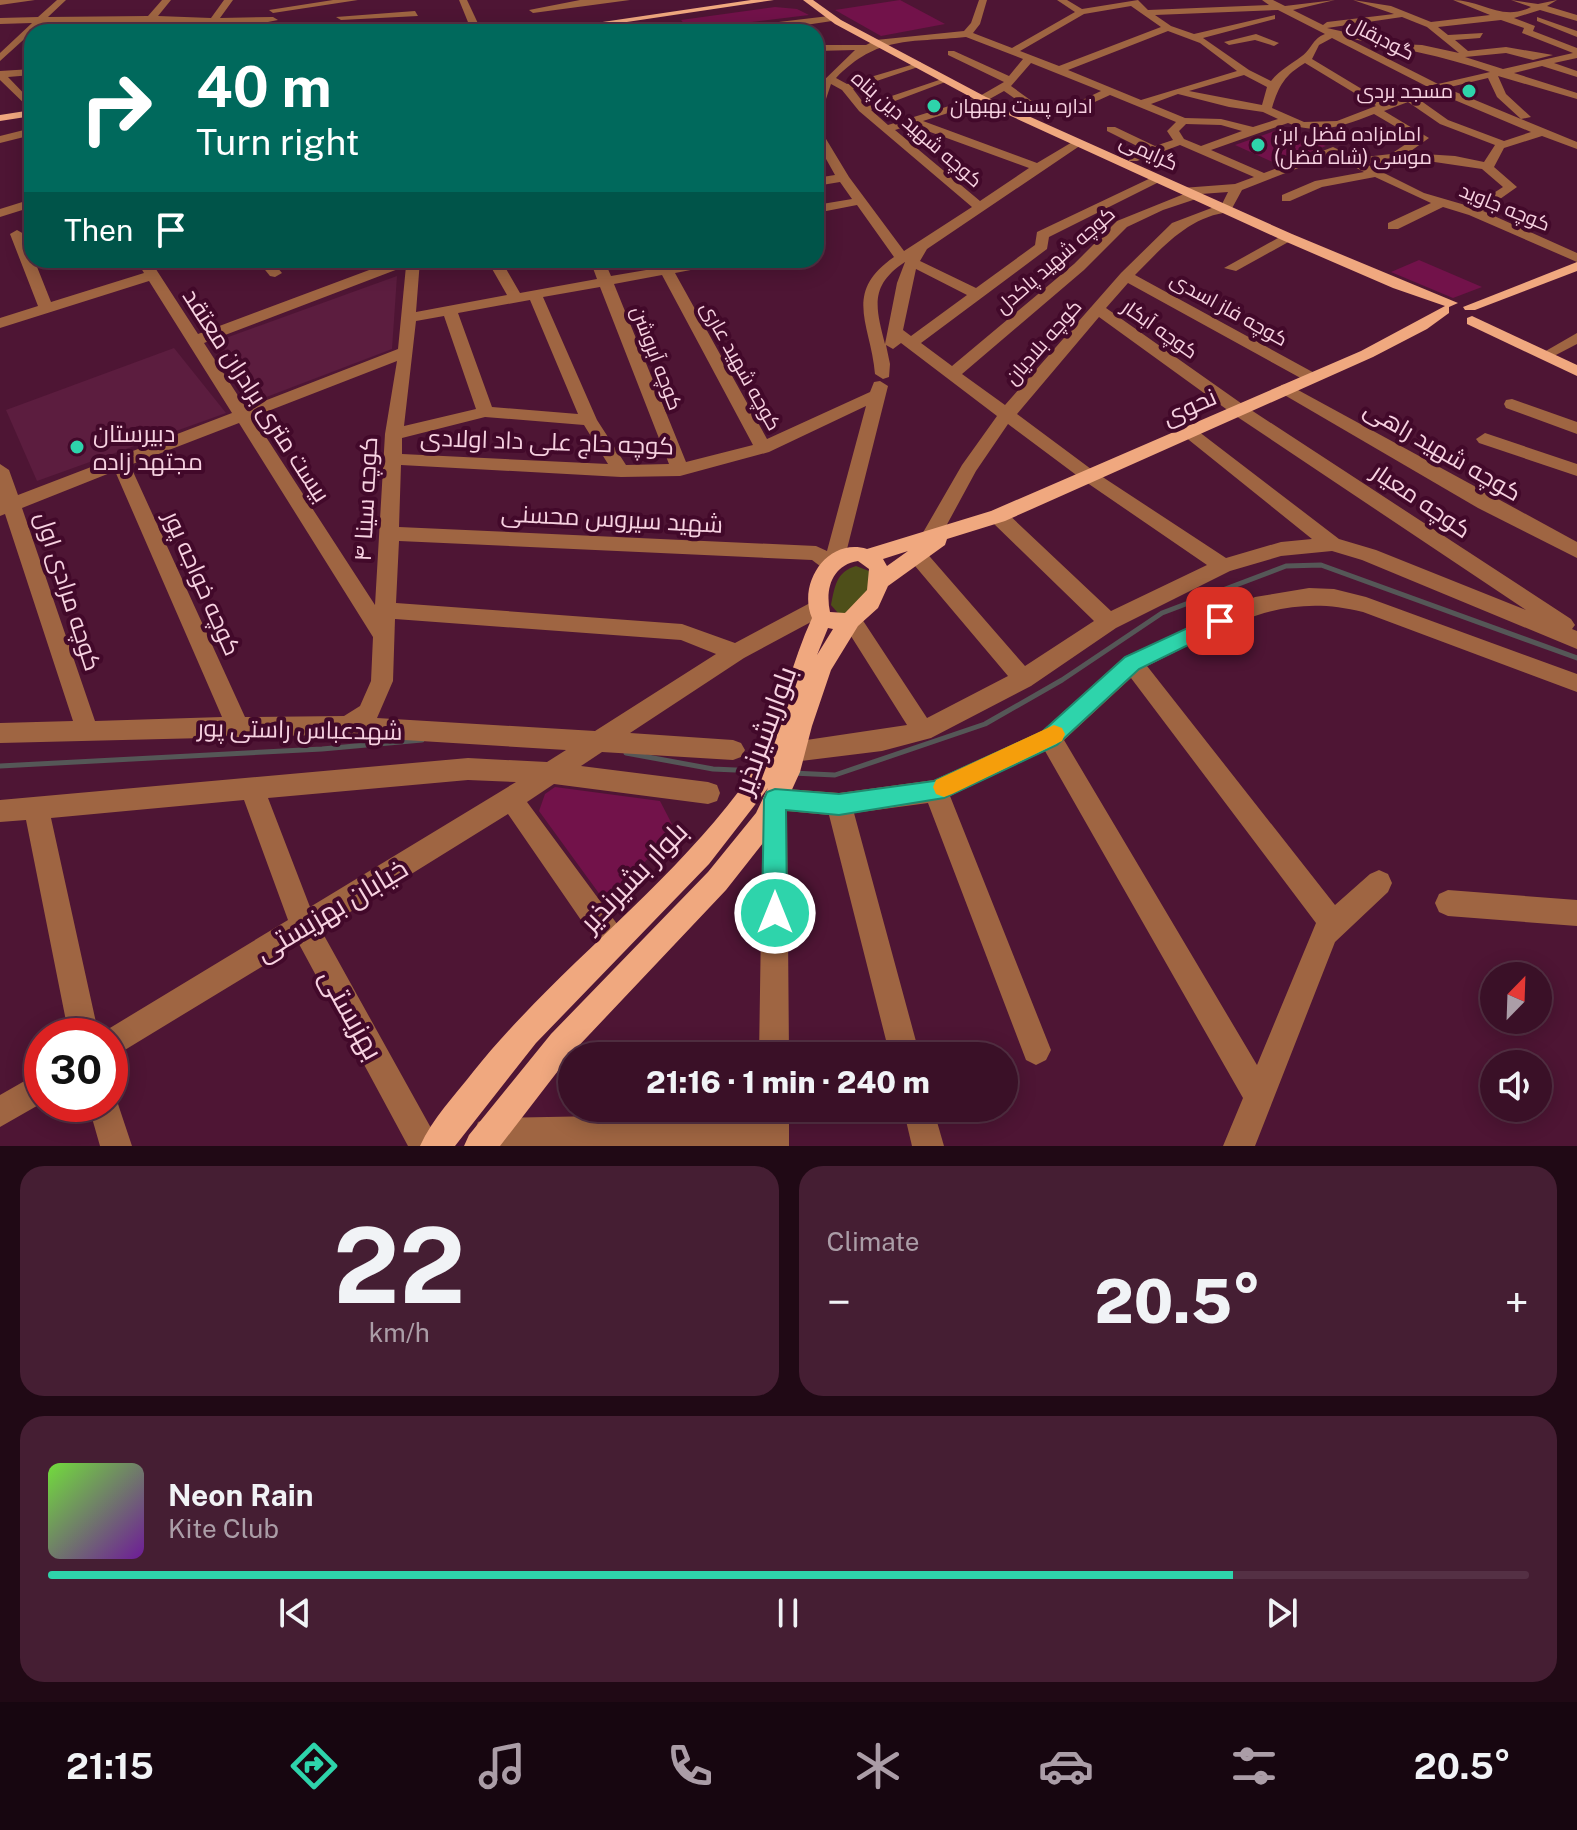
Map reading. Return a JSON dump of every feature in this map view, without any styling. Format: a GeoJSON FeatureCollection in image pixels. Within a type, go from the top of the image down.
{"type":"FeatureCollection","features":[{"type":"Feature","properties":{"kind":"main road"},"geometry":{"type":"LineString","coordinates":[[807,0],[834,20],[795,3],[807,0]]}},
{"type":"Feature","properties":{"kind":"main road"},"geometry":{"type":"LineString","coordinates":[[602,24],[773,1]]}},
{"type":"Feature","properties":{"kind":"main road"},"geometry":{"type":"LineString","coordinates":[[644,24],[773,1]]}},
{"type":"Feature","properties":{"kind":"main road","name":"گرایمی"},"geometry":{"type":"LineString","coordinates":[[834,20],[870,45],[917,64],[982,99],[1287,237],[1471,316]]}},
{"type":"Feature","properties":{"kind":"main road"},"geometry":{"type":"LineString","coordinates":[[0,115],[24,111]]}},
{"type":"Feature","properties":{"kind":"main road"},"geometry":{"type":"LineString","coordinates":[[1422,326],[1471,316],[1577,266]]}},
{"type":"Feature","properties":{"kind":"main road","name":"نحوی"},"geometry":{"type":"LineString","coordinates":[[865,555],[998,516],[1312,378],[1422,326],[1446,307]]}},
{"type":"Feature","properties":{"kind":"main road"},"geometry":{"type":"LineString","coordinates":[[1471,316],[1577,364]]}},
{"type":"Feature","properties":{"kind":"main road"},"geometry":{"type":"LineString","coordinates":[[1471,316],[1577,371]]}},
{"type":"Feature","properties":{"kind":"main road"},"geometry":{"type":"LineString","coordinates":[[881,581],[879,565],[865,555],[833,563],[816,599],[820,614],[841,623],[851,620],[864,610],[881,581],[939,535]]}},
{"type":"Feature","properties":{"kind":"main road","name":"بلوار بشیرنذیر"},"geometry":{"type":"LineString","coordinates":[[436,1146],[473,1095],[538,1019],[696,859],[749,796],[822,646],[820,614]]}},
{"type":"Feature","properties":{"kind":"main road","name":"بلواربشیرنذیر"},"geometry":{"type":"LineString","coordinates":[[484,1139],[561,1044],[717,881],[765,821],[793,752],[821,668],[822,646],[851,620]]}},
{"type":"Feature","properties":{"kind":"street"},"geometry":{"type":"LineString","coordinates":[[0,2],[31,0]]}},
{"type":"Feature","properties":{"kind":"street"},"geometry":{"type":"LineString","coordinates":[[36,24],[62,0]]}},
{"type":"Feature","properties":{"kind":"street"},"geometry":{"type":"LineString","coordinates":[[145,24],[167,0]]}},
{"type":"Feature","properties":{"kind":"street"},"geometry":{"type":"LineString","coordinates":[[213,21],[229,0]]}},
{"type":"Feature","properties":{"kind":"street"},"geometry":{"type":"LineString","coordinates":[[0,21],[213,21],[356,0]]}},
{"type":"Feature","properties":{"kind":"street"},"geometry":{"type":"LineString","coordinates":[[343,24],[344,14],[356,0]]}},
{"type":"Feature","properties":{"kind":"street"},"geometry":{"type":"LineString","coordinates":[[463,0],[474,24]]}},
{"type":"Feature","properties":{"kind":"street"},"geometry":{"type":"LineString","coordinates":[[533,10],[591,0],[594,4],[627,0],[648,18]]}},
{"type":"Feature","properties":{"kind":"street"},"geometry":{"type":"LineString","coordinates":[[967,34],[975,24],[983,0]]}},
{"type":"Feature","properties":{"kind":"street"},"geometry":{"type":"LineString","coordinates":[[1061,0],[1081,12]]}},
{"type":"Feature","properties":{"kind":"street","name":"گودبقال"},"geometry":{"type":"LineString","coordinates":[[1266,0],[1438,87],[1540,128]]}},
{"type":"Feature","properties":{"kind":"street"},"geometry":{"type":"LineString","coordinates":[[1150,12],[1288,10],[1331,0]]}},
{"type":"Feature","properties":{"kind":"street"},"geometry":{"type":"LineString","coordinates":[[1357,0],[1430,25],[1466,54]]}},
{"type":"Feature","properties":{"kind":"street"},"geometry":{"type":"LineString","coordinates":[[1457,0],[1532,28],[1525,31],[1577,53]]}},
{"type":"Feature","properties":{"kind":"street"},"geometry":{"type":"LineString","coordinates":[[1515,0],[1576,17]]}},
{"type":"Feature","properties":{"kind":"street"},"geometry":{"type":"LineString","coordinates":[[1430,25],[1525,14],[1553,0]]}},
{"type":"Feature","properties":{"kind":"street"},"geometry":{"type":"LineString","coordinates":[[1012,52],[1081,12],[1133,2],[1168,28],[1195,37],[1245,72],[1273,86]]}},
{"type":"Feature","properties":{"kind":"street"},"geometry":{"type":"LineString","coordinates":[[344,14],[394,7]]}},
{"type":"Feature","properties":{"kind":"street"},"geometry":{"type":"LineString","coordinates":[[1195,37],[1276,16],[1288,10]]}},
{"type":"Feature","properties":{"kind":"street"},"geometry":{"type":"LineString","coordinates":[[344,14],[415,14]]}},
{"type":"Feature","properties":{"kind":"street"},"geometry":{"type":"LineString","coordinates":[[1525,14],[1577,34]]}},
{"type":"Feature","properties":{"kind":"street"},"geometry":{"type":"LineString","coordinates":[[1319,26],[1404,15]]}},
{"type":"Feature","properties":{"kind":"street"},"geometry":{"type":"LineString","coordinates":[[177,24],[178,20]]}},
{"type":"Feature","properties":{"kind":"street"},"geometry":{"type":"LineString","coordinates":[[793,24],[834,20]]}},
{"type":"Feature","properties":{"kind":"street"},"geometry":{"type":"LineString","coordinates":[[1059,70],[1168,28]]}},
{"type":"Feature","properties":{"kind":"street"},"geometry":{"type":"LineString","coordinates":[[824,48],[967,34],[1183,121],[1221,122],[1254,131]]}},
{"type":"Feature","properties":{"kind":"street"},"geometry":{"type":"LineString","coordinates":[[1266,109],[1273,86],[1284,71],[1306,59],[1315,44],[1334,34],[1357,36],[1398,47],[1420,47],[1454,57],[1577,107]]}},
{"type":"Feature","properties":{"kind":"street"},"geometry":{"type":"LineString","coordinates":[[0,58],[24,35]]}},
{"type":"Feature","properties":{"kind":"street"},"geometry":{"type":"LineString","coordinates":[[1446,38],[1480,35]]}},
{"type":"Feature","properties":{"kind":"street"},"geometry":{"type":"LineString","coordinates":[[1209,45],[1256,37],[1274,43]]}},
{"type":"Feature","properties":{"kind":"street"},"geometry":{"type":"LineString","coordinates":[[824,83],[849,59],[870,45]]}},
{"type":"Feature","properties":{"kind":"street"},"geometry":{"type":"LineString","coordinates":[[1454,57],[1507,50],[1535,58],[1561,57],[1577,63]]}},
{"type":"Feature","properties":{"kind":"street"},"geometry":{"type":"LineString","coordinates":[[951,53],[1008,84],[1029,104],[1031,111],[1021,117]]}},
{"type":"Feature","properties":{"kind":"street"},"geometry":{"type":"LineString","coordinates":[[1178,91],[1229,104],[1266,109],[1302,125],[1332,124],[1438,87],[1546,64],[1577,53]]}},
{"type":"Feature","properties":{"kind":"street"},"geometry":{"type":"LineString","coordinates":[[824,60],[849,59]]}},
{"type":"Feature","properties":{"kind":"street"},"geometry":{"type":"LineString","coordinates":[[886,129],[982,99],[1008,84],[1029,59]]}},
{"type":"Feature","properties":{"kind":"street"},"geometry":{"type":"LineString","coordinates":[[1306,59],[1423,138],[1396,156]]}},
{"type":"Feature","properties":{"kind":"street"},"geometry":{"type":"LineString","coordinates":[[846,88],[917,64]]}},
{"type":"Feature","properties":{"kind":"street"},"geometry":{"type":"LineString","coordinates":[[1546,64],[1577,74]]}},
{"type":"Feature","properties":{"kind":"street"},"geometry":{"type":"LineString","coordinates":[[0,74],[24,72]]}},
{"type":"Feature","properties":{"kind":"street"},"geometry":{"type":"LineString","coordinates":[[1140,104],[1245,72]]}},
{"type":"Feature","properties":{"kind":"street"},"geometry":{"type":"LineString","coordinates":[[0,74],[24,101]]}},
{"type":"Feature","properties":{"kind":"street"},"geometry":{"type":"LineString","coordinates":[[1495,76],[1577,96]]}},
{"type":"Feature","properties":{"kind":"street"},"geometry":{"type":"LineString","coordinates":[[1495,76],[1511,108],[1540,128],[1574,140]]}},
{"type":"Feature","properties":{"kind":"street"},"geometry":{"type":"LineString","coordinates":[[863,109],[944,79]]}},
{"type":"Feature","properties":{"kind":"street","name":"کوچه شهید دین پناه"},"geometry":{"type":"LineString","coordinates":[[824,84],[846,88],[863,109],[980,207]]}},
{"type":"Feature","properties":{"kind":"street"},"geometry":{"type":"LineString","coordinates":[[1083,115],[1095,110],[1083,103],[1111,90]]}},
{"type":"Feature","properties":{"kind":"street"},"geometry":{"type":"LineString","coordinates":[[1408,97],[1444,122],[1502,144]]}},
{"type":"Feature","properties":{"kind":"street"},"geometry":{"type":"LineString","coordinates":[[1200,150],[1285,120]]}},
{"type":"Feature","properties":{"kind":"street"},"geometry":{"type":"LineString","coordinates":[[912,121],[1037,167]]}},
{"type":"Feature","properties":{"kind":"street"},"geometry":{"type":"LineString","coordinates":[[1183,121],[1173,131],[1180,141],[1263,177]]}},
{"type":"Feature","properties":{"kind":"street"},"geometry":{"type":"LineString","coordinates":[[1409,130],[1444,122]]}},
{"type":"Feature","properties":{"kind":"street"},"geometry":{"type":"LineString","coordinates":[[1332,124],[1333,151]]}},
{"type":"Feature","properties":{"kind":"street"},"geometry":{"type":"LineString","coordinates":[[1488,167],[1502,144],[1540,128]]}},
{"type":"Feature","properties":{"kind":"street"},"geometry":{"type":"LineString","coordinates":[[1111,129],[1154,150]]}},
{"type":"Feature","properties":{"kind":"street"},"geometry":{"type":"LineString","coordinates":[[0,140],[24,133]]}},
{"type":"Feature","properties":{"kind":"street"},"geometry":{"type":"LineString","coordinates":[[1133,158],[1180,141]]}},
{"type":"Feature","properties":{"kind":"street"},"geometry":{"type":"LineString","coordinates":[[883,374],[883,359],[870,302],[872,288],[878,280],[1037,167],[1078,143]]}},
{"type":"Feature","properties":{"kind":"street"},"geometry":{"type":"LineString","coordinates":[[824,145],[859,201],[907,260],[977,294]]}},
{"type":"Feature","properties":{"kind":"street","name":"کوچه جاوید"},"geometry":{"type":"LineString","coordinates":[[1333,151],[1373,174],[1441,203],[1474,212],[1577,258]]}},
{"type":"Feature","properties":{"kind":"street","name":"کوچه شهید پاکدل"},"geometry":{"type":"LineString","coordinates":[[952,374],[1079,267],[1122,224],[1190,193],[1237,188],[1333,151]]}},
{"type":"Feature","properties":{"kind":"street"},"geometry":{"type":"LineString","coordinates":[[1352,162],[1396,156],[1424,159],[1457,157],[1488,167],[1511,187],[1474,212]]}},
{"type":"Feature","properties":{"kind":"street"},"geometry":{"type":"LineString","coordinates":[[1286,198],[1319,184],[1373,174]]}},
{"type":"Feature","properties":{"kind":"street"},"geometry":{"type":"LineString","coordinates":[[824,181],[843,178]]}},
{"type":"Feature","properties":{"kind":"street"},"geometry":{"type":"LineString","coordinates":[[911,343],[1042,246],[1042,235],[1159,179]]}},
{"type":"Feature","properties":{"kind":"street"},"geometry":{"type":"LineString","coordinates":[[1222,208],[1237,188]]}},
{"type":"Feature","properties":{"kind":"street"},"geometry":{"type":"LineString","coordinates":[[824,208],[859,201]]}},
{"type":"Feature","properties":{"kind":"street"},"geometry":{"type":"LineString","coordinates":[[1393,226],[1441,203]]}},
{"type":"Feature","properties":{"kind":"street"},"geometry":{"type":"LineString","coordinates":[[2,208],[24,204]]}},
{"type":"Feature","properties":{"kind":"street","name":"کوچه بلادیان"},"geometry":{"type":"LineString","coordinates":[[939,535],[968,469],[1007,414],[1097,309],[1177,226],[1222,208]]}},
{"type":"Feature","properties":{"kind":"street"},"geometry":{"type":"LineString","coordinates":[[17,234],[24,252]]}},
{"type":"Feature","properties":{"kind":"street"},"geometry":{"type":"LineString","coordinates":[[1231,268],[1287,237]]}},
{"type":"Feature","properties":{"kind":"street"},"geometry":{"type":"LineString","coordinates":[[833,563],[896,332],[907,260]]}},
{"type":"Feature","properties":{"kind":"street"},"geometry":{"type":"LineString","coordinates":[[30,268],[46,308]]}},
{"type":"Feature","properties":{"kind":"street"},"geometry":{"type":"LineString","coordinates":[[0,323],[145,268]]}},
{"type":"Feature","properties":{"kind":"street","name":"بیست متری برادران معتقد"},"geometry":{"type":"LineString","coordinates":[[148,268],[384,636]]}},
{"type":"Feature","properties":{"kind":"street"},"geometry":{"type":"LineString","coordinates":[[271,268],[275,273]]}},
{"type":"Feature","properties":{"kind":"street"},"geometry":{"type":"LineString","coordinates":[[195,341],[390,268]]}},
{"type":"Feature","properties":{"kind":"street","name":"کوچه سینا ۴"},"geometry":{"type":"LineString","coordinates":[[346,727],[368,713],[382,681],[387,533],[394,434],[406,352],[411,268]]}},
{"type":"Feature","properties":{"kind":"street"},"geometry":{"type":"LineString","coordinates":[[499,268],[516,299]]}},
{"type":"Feature","properties":{"kind":"street","name":"کوچه آبروشن"},"geometry":{"type":"LineString","coordinates":[[600,268],[680,470]]}},
{"type":"Feature","properties":{"kind":"street"},"geometry":{"type":"LineString","coordinates":[[409,318],[606,282],[657,268]]}},
{"type":"Feature","properties":{"kind":"street","name":"کوچه شهید عاری"},"geometry":{"type":"LineString","coordinates":[[665,268],[763,448]]}},
{"type":"Feature","properties":{"kind":"street","name":"کوچه فاز اسدی"},"geometry":{"type":"LineString","coordinates":[[1126,276],[1312,378]]}},
{"type":"Feature","properties":{"kind":"street"},"geometry":{"type":"LineString","coordinates":[[535,295],[589,420],[621,471]]}},
{"type":"Feature","properties":{"kind":"street","name":"کوچه آبکار"},"geometry":{"type":"LineString","coordinates":[[1097,309],[1239,410]]}},
{"type":"Feature","properties":{"kind":"street"},"geometry":{"type":"LineString","coordinates":[[450,311],[485,412]]}},
{"type":"Feature","properties":{"kind":"street"},"geometry":{"type":"LineString","coordinates":[[896,332],[1089,476],[1223,566]]}},
{"type":"Feature","properties":{"kind":"street"},"geometry":{"type":"LineString","coordinates":[[1552,352],[1577,338]]}},
{"type":"Feature","properties":{"kind":"street"},"geometry":{"type":"LineString","coordinates":[[6,507],[406,352]]}},
{"type":"Feature","properties":{"kind":"street","name":"کوچه شهید راهی"},"geometry":{"type":"LineString","coordinates":[[1287,389],[1485,503],[1577,551]]}},
{"type":"Feature","properties":{"kind":"street","name":"کوچه حاج علی داد اولادی"},"geometry":{"type":"LineString","coordinates":[[393,459],[621,471],[680,470],[763,448],[877,395]]}},
{"type":"Feature","properties":{"kind":"street"},"geometry":{"type":"LineString","coordinates":[[1512,404],[1577,428]]}},
{"type":"Feature","properties":{"kind":"street","name":"کوچه معیار"},"geometry":{"type":"LineString","coordinates":[[1239,410],[1577,637]]}},
{"type":"Feature","properties":{"kind":"street"},"geometry":{"type":"LineString","coordinates":[[394,434],[485,412],[589,420]]}},
{"type":"Feature","properties":{"kind":"street"},"geometry":{"type":"LineString","coordinates":[[1188,432],[1332,544],[1369,555],[1577,637]]}},
{"type":"Feature","properties":{"kind":"street"},"geometry":{"type":"LineString","coordinates":[[1485,439],[1577,470]]}},
{"type":"Feature","properties":{"kind":"street","name":"کوچه خواجه پور"},"geometry":{"type":"LineString","coordinates":[[120,462],[237,725]]}},
{"type":"Feature","properties":{"kind":"street","name":"کوچه مرادی اول"},"geometry":{"type":"LineString","coordinates":[[0,470],[6,507],[87,730]]}},
{"type":"Feature","properties":{"kind":"street"},"geometry":{"type":"LineString","coordinates":[[847,515],[850,538],[865,555]]}},
{"type":"Feature","properties":{"kind":"street"},"geometry":{"type":"LineString","coordinates":[[998,516],[1109,622]]}},
{"type":"Feature","properties":{"kind":"street","name":"شهید سیروس محسنی"},"geometry":{"type":"LineString","coordinates":[[387,533],[816,553],[833,563]]}},
{"type":"Feature","properties":{"kind":"street"},"geometry":{"type":"LineString","coordinates":[[793,752],[882,741],[923,731],[1023,679],[1109,622],[1223,566],[1281,549],[1332,544]]}},
{"type":"Feature","properties":{"kind":"street"},"geometry":{"type":"LineString","coordinates":[[917,555],[1023,679]]}},
{"type":"Feature","properties":{"kind":"street"},"geometry":{"type":"LineString","coordinates":[[774,1042],[775,799],[839,804],[936,791],[1050,738],[1132,663],[1262,603],[1309,596],[1334,597],[1366,605],[1577,683]]}},
{"type":"Feature","properties":{"kind":"street"},"geometry":{"type":"LineString","coordinates":[[386,610],[682,632],[736,652]]}},
{"type":"Feature","properties":{"kind":"street"},"geometry":{"type":"LineString","coordinates":[[601,740],[736,652],[820,614]]}},
{"type":"Feature","properties":{"kind":"street"},"geometry":{"type":"LineString","coordinates":[[851,620],[923,731]]}},
{"type":"Feature","properties":{"kind":"street"},"geometry":{"type":"LineString","coordinates":[[1132,663],[1334,925]]}},
{"type":"Feature","properties":{"kind":"street","name":"شهدعباس راستی پور"},"geometry":{"type":"LineString","coordinates":[[0,733],[237,725],[346,727],[733,750]]}},
{"type":"Feature","properties":{"kind":"street"},"geometry":{"type":"LineString","coordinates":[[1050,738],[1259,1097]]}},
{"type":"Feature","properties":{"kind":"street","name":"خیابان بهزیستی"},"geometry":{"type":"LineString","coordinates":[[128,1033],[511,799],[601,740]]}},
{"type":"Feature","properties":{"kind":"street"},"geometry":{"type":"LineString","coordinates":[[0,811],[468,769],[551,773],[708,793]]}},
{"type":"Feature","properties":{"kind":"street","name":"بهزیستی"},"geometry":{"type":"LineString","coordinates":[[252,788],[303,925],[425,1146]]}},
{"type":"Feature","properties":{"kind":"street"},"geometry":{"type":"LineString","coordinates":[[936,791],[1036,1050]]}},
{"type":"Feature","properties":{"kind":"street"},"geometry":{"type":"LineString","coordinates":[[511,799],[613,942]]}},
{"type":"Feature","properties":{"kind":"street"},"geometry":{"type":"LineString","coordinates":[[839,804],[901,1042]]}},
{"type":"Feature","properties":{"kind":"street"},"geometry":{"type":"LineString","coordinates":[[36,807],[80,1018]]}},
{"type":"Feature","properties":{"kind":"street"},"geometry":{"type":"LineString","coordinates":[[1239,1146],[1325,933],[1379,883]]}},
{"type":"Feature","properties":{"kind":"street"},"geometry":{"type":"LineString","coordinates":[[1448,903],[1577,913]]}},
{"type":"Feature","properties":{"kind":"street"},"geometry":{"type":"LineString","coordinates":[[0,1112],[24,1097]]}},
{"type":"Feature","properties":{"kind":"street"},"geometry":{"type":"LineString","coordinates":[[109,1122],[116,1146]]}},
{"type":"Feature","properties":{"kind":"street"},"geometry":{"type":"LineString","coordinates":[[922,1122],[928,1146]]}},
{"type":"Feature","properties":{"kind":"street"},"geometry":{"type":"LineString","coordinates":[[484,1139],[774,1127]]}},
{"type":"Feature","properties":{"kind":"shaded area"},"geometry":{"type":"Polygon","coordinates":[[[397,276],[392,349],[251,403],[220,340],[397,276]]]}},
{"type":"Feature","properties":{"kind":"shaded area","name":"دبیرستان مجتهد زاده"},"geometry":{"type":"Polygon","coordinates":[[[174,348],[226,413],[37,481],[6,410],[174,348]]]}},
{"type":"Feature","properties":{"kind":"shaded area"},"geometry":{"type":"Polygon","coordinates":[[[856,566],[869,571],[875,582],[853,613],[838,613],[831,605],[835,586],[844,572],[856,566]]]}},
{"type":"Feature","properties":{"kind":"building"},"geometry":{"type":"Polygon","coordinates":[[[900,0],[945,24],[881,36],[835,10],[900,0]]]}},
{"type":"Feature","properties":{"kind":"building"},"geometry":{"type":"Polygon","coordinates":[[[775,7],[797,9],[809,15],[735,24],[684,24],[681,20],[775,7]]]}},
{"type":"Feature","properties":{"kind":"building","name":"امامزاده فضل ابن موسی (شاه فضل)"},"geometry":{"type":"Polygon","coordinates":[[[1283,128],[1326,146],[1277,164],[1235,145],[1283,128]]]}},
{"type":"Feature","properties":{"kind":"building"},"geometry":{"type":"Polygon","coordinates":[[[1419,260],[1482,287],[1453,298],[1391,272],[1419,260]]]}},
{"type":"Feature","properties":{"kind":"building"},"geometry":{"type":"Polygon","coordinates":[[[555,787],[660,801],[675,830],[606,903],[539,811],[545,794],[555,787]]]}},
{"type":"Feature","properties":{"kind":"waterway"},"geometry":{"type":"LineString","coordinates":[[792,773],[835,775],[985,724],[1062,680],[1162,613],[1286,566],[1321,565],[1577,658]]}},
{"type":"Feature","properties":{"kind":"waterway"},"geometry":{"type":"LineString","coordinates":[[0,766],[322,749],[422,740]]}},
{"type":"Feature","properties":{"kind":"waterway"},"geometry":{"type":"LineString","coordinates":[[626,753],[713,769],[758,771]]}},
{"type":"Feature","properties":{"kind":"slow traffic"},"geometry":{"type":"LineString","coordinates":[[944,787],[1054,734]]}},
{"type":"Feature","properties":{"kind":"place","name":"مسجد بردی"},"geometry":{"type":"Point","coordinates":[1469,91]}},
{"type":"Feature","properties":{"kind":"place","name":"اداره پست بهبهان"},"geometry":{"type":"Point","coordinates":[934,106]}},
{"type":"Feature","properties":{"kind":"place","name":"امامزاده فضل ابن موسی (شاه فضل)"},"geometry":{"type":"Point","coordinates":[1258,145]}},
{"type":"Feature","properties":{"kind":"place","name":"دبیرستان مجتهد زاده"},"geometry":{"type":"Point","coordinates":[77,447]}},
{"type":"Feature","properties":{"kind":"route"},"geometry":{"type":"LineString","coordinates":[[775,913],[775,799],[839,804],[936,791],[1050,738],[1132,663],[1220,621]]}}]}
